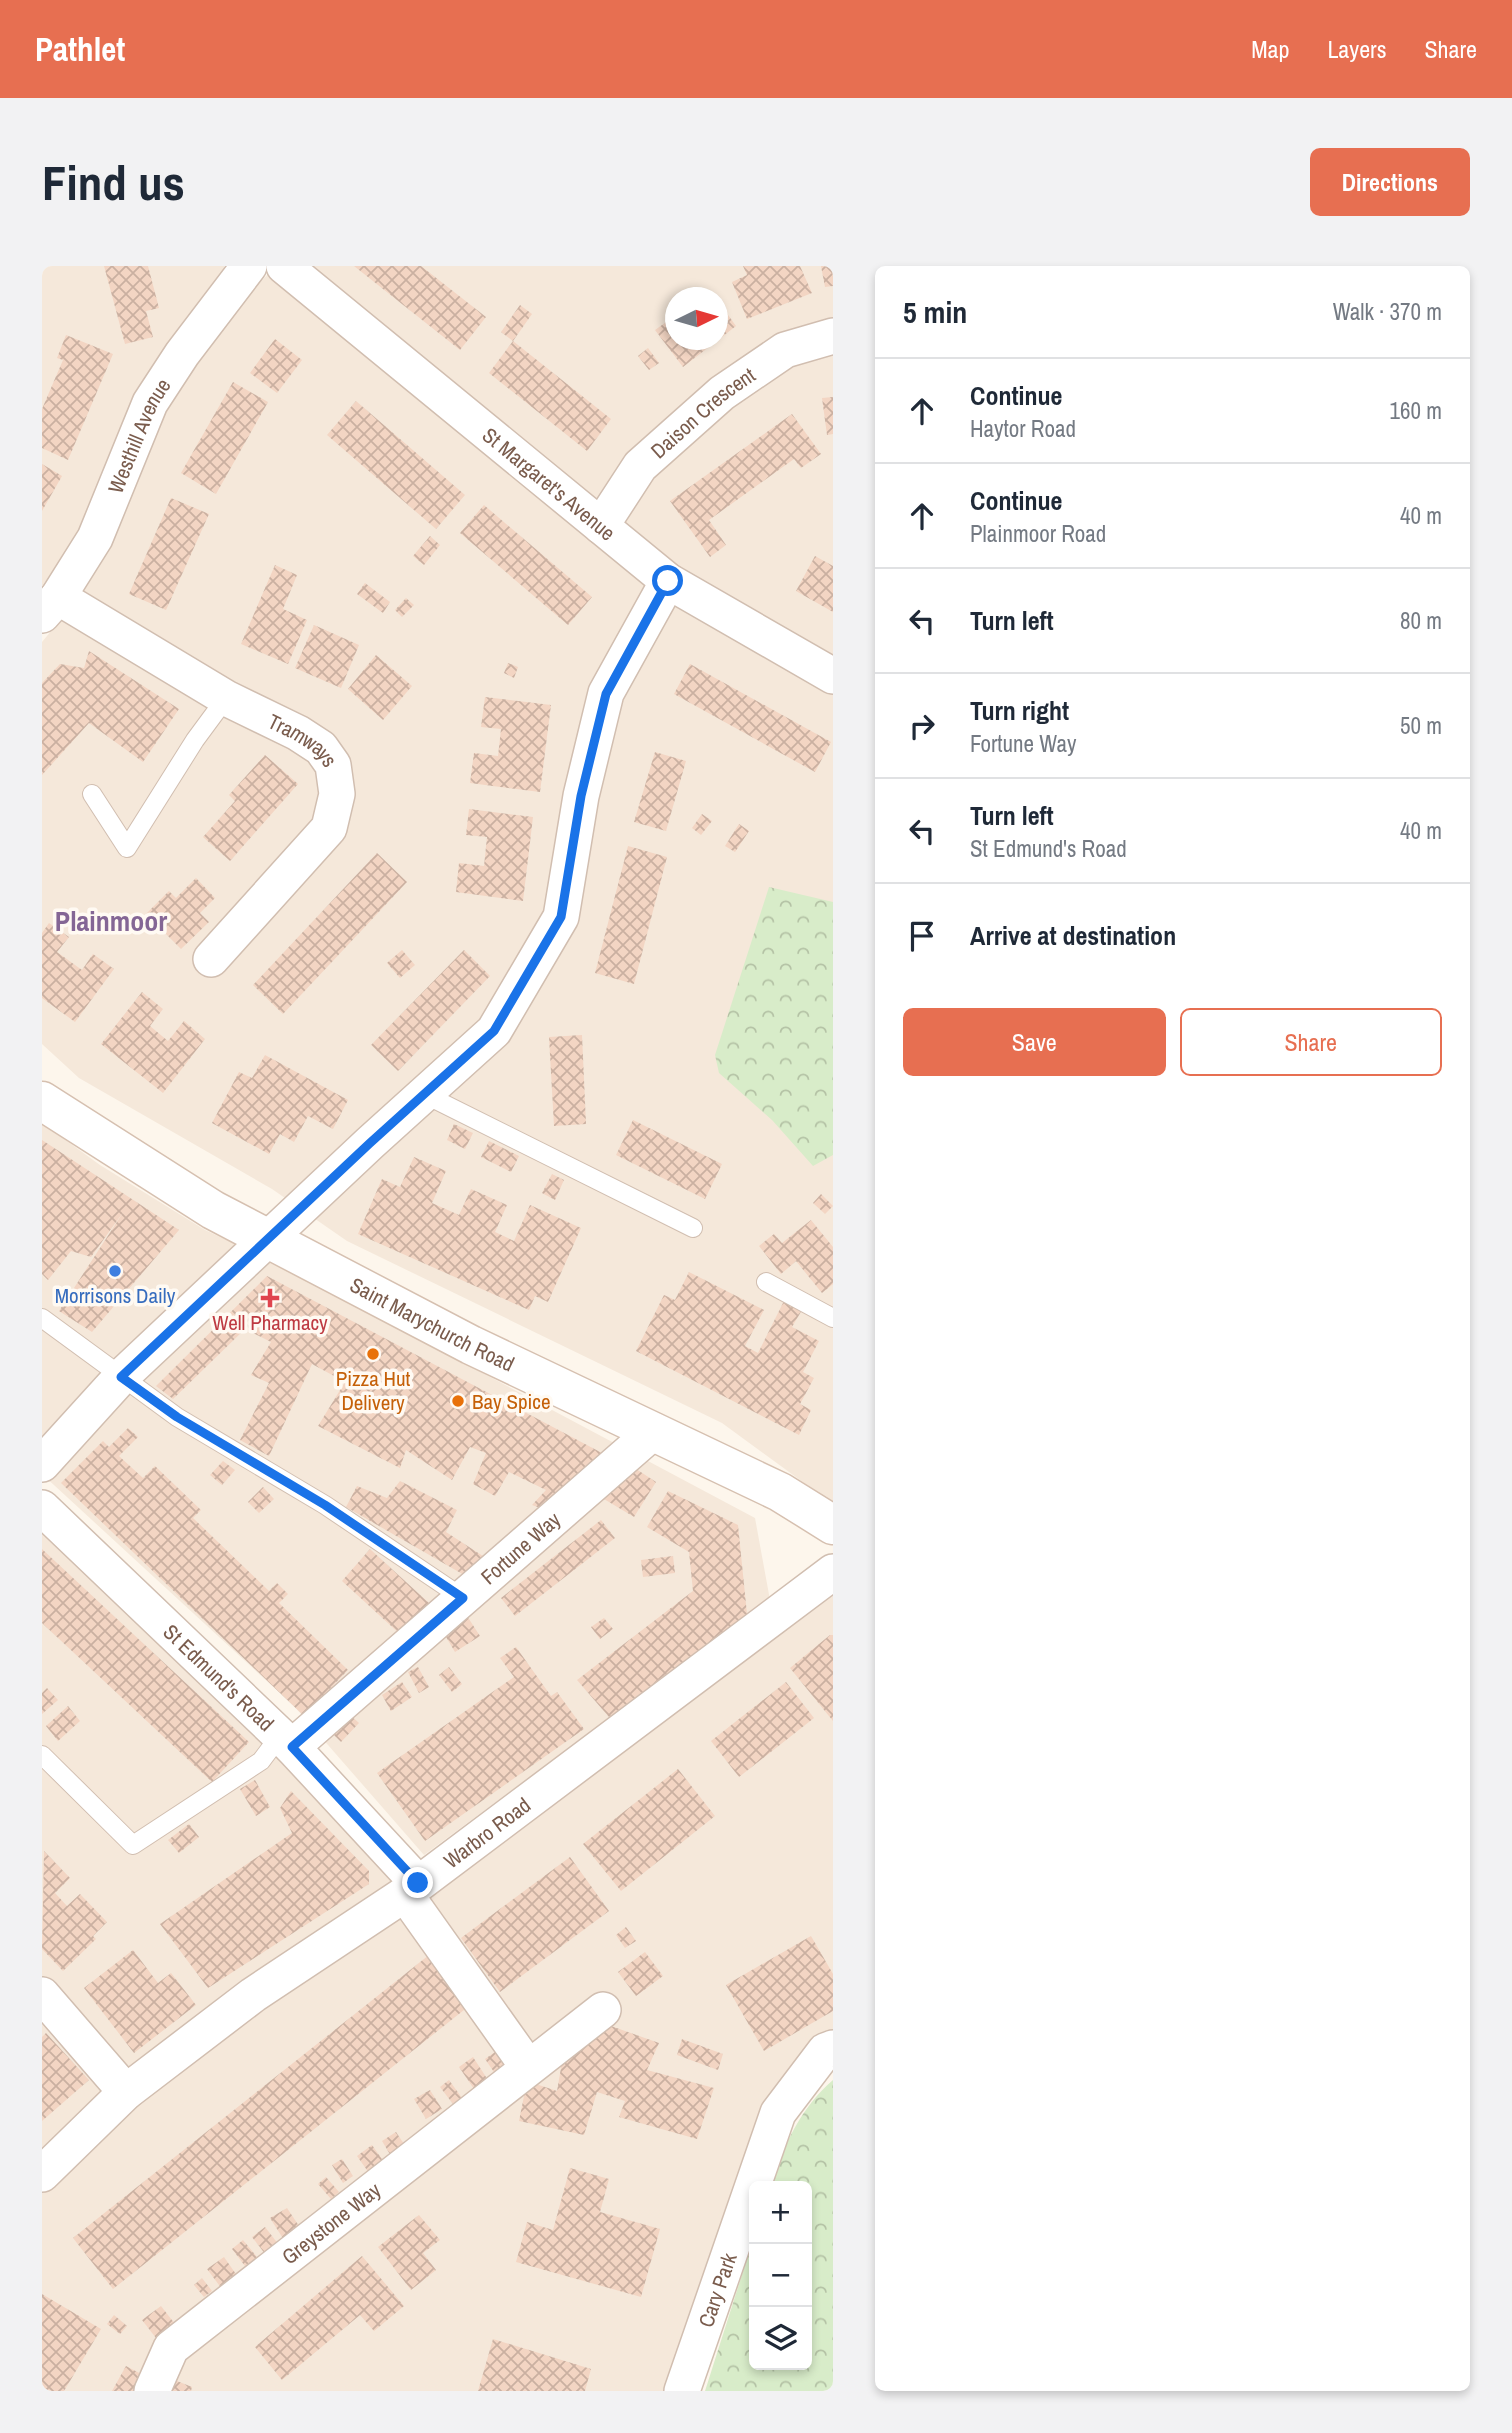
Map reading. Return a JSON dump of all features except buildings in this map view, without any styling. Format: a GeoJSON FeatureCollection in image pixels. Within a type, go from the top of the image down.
{"type":"FeatureCollection","features":[{"type":"Feature","properties":{"kind":"street","name":"Westhill Avenue"},"geometry":{"type":"LineString","coordinates":[[50,606],[95,538],[150,403],[182,354],[248,266]]}},
{"type":"Feature","properties":{"kind":"street","name":"St Margaret's Avenue"},"geometry":{"type":"LineString","coordinates":[[284,266],[668,581],[833,676]]}},
{"type":"Feature","properties":{"kind":"street","name":"Daison Crescent"},"geometry":{"type":"LineString","coordinates":[[601,526],[640,466],[722,393],[785,350],[833,336]]}},
{"type":"Feature","properties":{"kind":"street"},"geometry":{"type":"LineString","coordinates":[[42,1464],[121,1377],[494,1031],[561,917],[581,796],[606,694],[668,581]]}},
{"type":"Feature","properties":{"kind":"street","name":"Tramways"},"geometry":{"type":"LineString","coordinates":[[50,606],[299,733],[321,748],[333,765],[337,794],[329,828],[211,959]]}},
{"type":"Feature","properties":{"kind":"street","name":"Saint Marychurch Road"},"geometry":{"type":"LineString","coordinates":[[42,1101],[213,1210],[471,1345],[780,1492],[833,1525]]}},
{"type":"Feature","properties":{"kind":"street","name":"Fortune Way"},"geometry":{"type":"LineString","coordinates":[[286,1742],[463,1598],[654,1431]]}},
{"type":"Feature","properties":{"kind":"street","name":"St Edmund's Road"},"geometry":{"type":"LineString","coordinates":[[42,1508],[286,1742],[412,1889]]}},
{"type":"Feature","properties":{"kind":"street","name":"Warbro Road"},"geometry":{"type":"LineString","coordinates":[[42,2174],[126,2092],[253,1995],[412,1889],[833,1572]]}},
{"type":"Feature","properties":{"kind":"street"},"geometry":{"type":"LineString","coordinates":[[412,1889],[527,2067]]}},
{"type":"Feature","properties":{"kind":"street"},"geometry":{"type":"LineString","coordinates":[[42,1995],[126,2092]]}},
{"type":"Feature","properties":{"kind":"street","name":"Greystone Way"},"geometry":{"type":"LineString","coordinates":[[152,2391],[171,2348],[527,2067],[604,2010]]}},
{"type":"Feature","properties":{"kind":"street","name":"Cary Park"},"geometry":{"type":"LineString","coordinates":[[682,2391],[778,2113],[825,2051],[833,2048]]}},
{"type":"Feature","properties":{"kind":"lane"},"geometry":{"type":"LineString","coordinates":[[92,794],[127,848],[195,740],[226,698]]}},
{"type":"Feature","properties":{"kind":"lane"},"geometry":{"type":"LineString","coordinates":[[424,1094],[693,1228]]}},
{"type":"Feature","properties":{"kind":"lane"},"geometry":{"type":"LineString","coordinates":[[766,1282],[833,1318]]}},
{"type":"Feature","properties":{"kind":"lane"},"geometry":{"type":"LineString","coordinates":[[42,1318],[177,1417],[325,1505],[463,1598]]}},
{"type":"Feature","properties":{"kind":"lane"},"geometry":{"type":"LineString","coordinates":[[42,1755],[133,1845],[286,1742]]}},
{"type":"Feature","properties":{"kind":"shaded area"},"geometry":{"type":"Polygon","coordinates":[[[42,266],[224,266],[223,277],[64,557],[42,586],[42,266]]]}},
{"type":"Feature","properties":{"kind":"shaded area"},"geometry":{"type":"Polygon","coordinates":[[[276,266],[833,266],[833,1504],[722,1423],[347,1241],[272,1189],[79,1078],[42,1044],[42,642],[81,595],[159,419],[230,313],[276,266]]]}},
{"type":"Feature","properties":{"kind":"shaded area"},"geometry":{"type":"Polygon","coordinates":[[[42,1123],[100,1165],[205,1230],[282,1266],[755,1518],[770,1600],[424,1855],[294,1706],[42,1474],[42,1123]]]}},
{"type":"Feature","properties":{"kind":"shaded area"},"geometry":{"type":"Polygon","coordinates":[[[42,1508],[418,1883],[833,1572],[833,2048],[778,2113],[755,2181],[749,2181],[749,2197],[682,2391],[42,2391],[42,1508]]]}},
{"type":"Feature","properties":{"kind":"green space"},"geometry":{"type":"Polygon","coordinates":[[[769,887],[833,902],[833,1155],[813,1166],[772,1120],[719,1073],[715,1055],[769,887]]]}},
{"type":"Feature","properties":{"kind":"green space"},"geometry":{"type":"Polygon","coordinates":[[[833,2080],[833,2391],[705,2391],[749,2253],[749,2370],[812,2370],[812,2181],[772,2181],[794,2128],[811,2102],[833,2080]]]}},
{"type":"Feature","properties":{"kind":"place","name":"Morrisons Daily"},"geometry":{"type":"Point","coordinates":[115,1271]}},
{"type":"Feature","properties":{"kind":"place","name":"Well Pharmacy"},"geometry":{"type":"Point","coordinates":[270,1298]}},
{"type":"Feature","properties":{"kind":"place","name":"Pizza Hut Delivery"},"geometry":{"type":"Point","coordinates":[373,1354]}},
{"type":"Feature","properties":{"kind":"place","name":"Bay Spice"},"geometry":{"type":"Point","coordinates":[458,1401]}},
{"type":"Feature","properties":{"kind":"district","name":"Plainmoor"},"geometry":{"type":"Point","coordinates":[111,921]}},
{"type":"Feature","properties":{"kind":"route"},"geometry":{"type":"LineString","coordinates":[[418,1883],[292,1747],[463,1598],[325,1505],[177,1417],[121,1377],[370,1143],[494,1031],[561,917],[581,796],[606,694],[668,581]]}}]}
